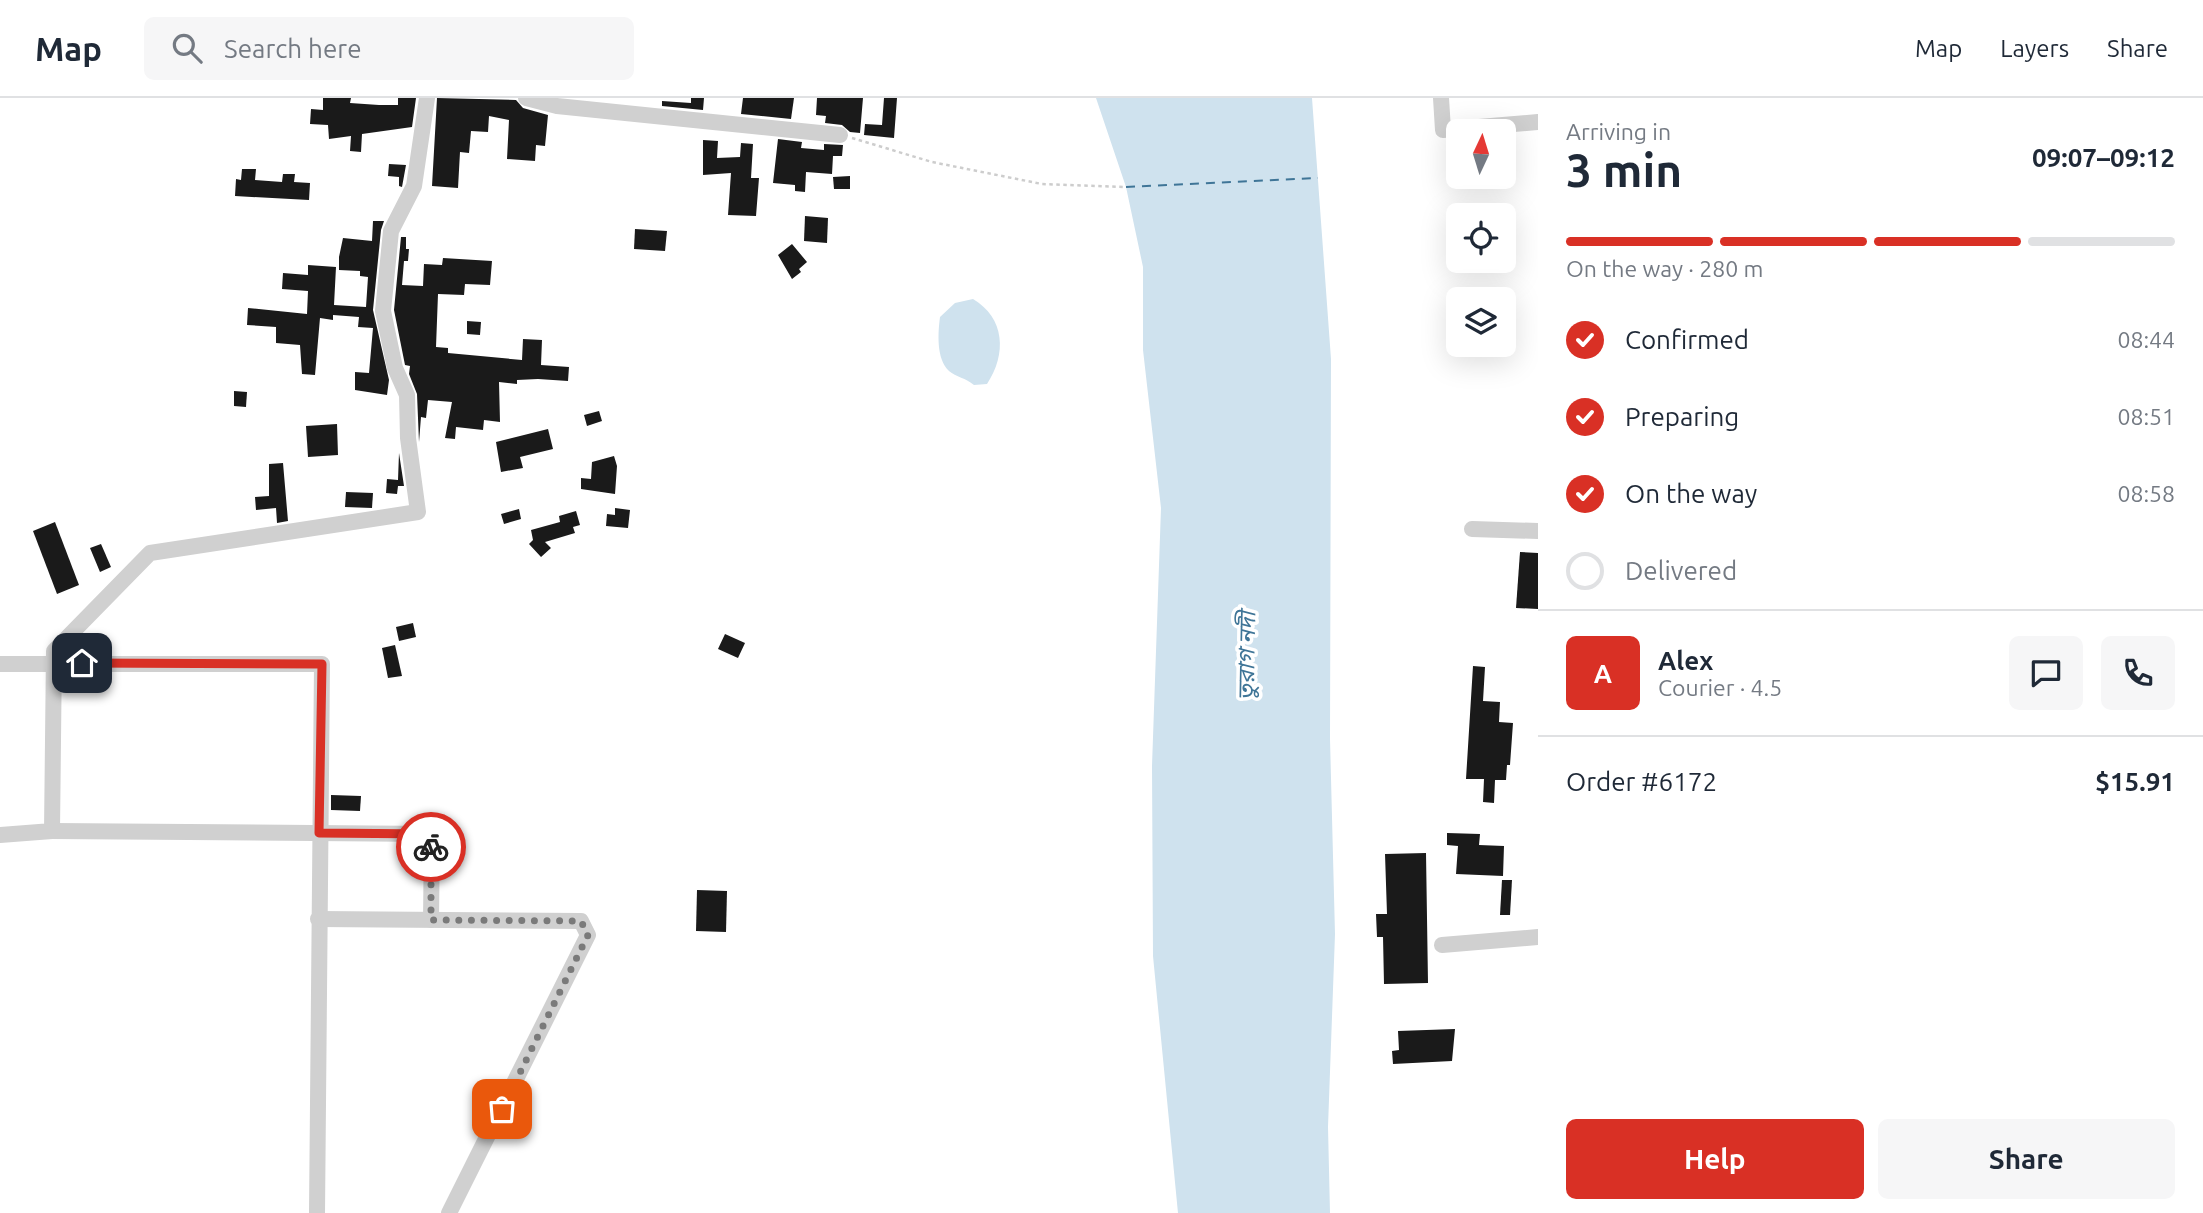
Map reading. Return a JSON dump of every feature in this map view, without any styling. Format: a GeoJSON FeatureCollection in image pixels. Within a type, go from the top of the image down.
{"type":"FeatureCollection","features":[{"type":"Feature","properties":{"kind":"street"},"geometry":{"type":"LineString","coordinates":[[52,831],[54,651],[150,553],[418,512],[408,438],[407,395],[396,368],[383,311],[391,231],[414,186],[426,98]]}},
{"type":"Feature","properties":{"kind":"street"},"geometry":{"type":"LineString","coordinates":[[526,98],[557,106],[840,135]]}},
{"type":"Feature","properties":{"kind":"street"},"geometry":{"type":"LineString","coordinates":[[1441,98],[1443,130],[1538,122]]}},
{"type":"Feature","properties":{"kind":"street"},"geometry":{"type":"LineString","coordinates":[[1472,529],[1538,531]]}},
{"type":"Feature","properties":{"kind":"street"},"geometry":{"type":"LineString","coordinates":[[0,664],[322,664],[317,1213]]}},
{"type":"Feature","properties":{"kind":"street"},"geometry":{"type":"LineString","coordinates":[[0,835],[52,831],[432,834],[431,920]]}},
{"type":"Feature","properties":{"kind":"street"},"geometry":{"type":"LineString","coordinates":[[318,919],[581,921],[588,935],[449,1213]]}},
{"type":"Feature","properties":{"kind":"street"},"geometry":{"type":"LineString","coordinates":[[1442,945],[1538,937]]}},
{"type":"Feature","properties":{"kind":"path"},"geometry":{"type":"LineString","coordinates":[[840,135],[932,162],[1042,184],[1126,187]]}},
{"type":"Feature","properties":{"kind":"water","name":"তুরাগ নদী"},"geometry":{"type":"Polygon","coordinates":[[[1096,98],[1312,98],[1331,359],[1330,739],[1335,934],[1328,1127],[1330,1213],[1178,1213],[1153,956],[1152,766],[1161,508],[1143,350],[1143,267],[1126,187],[1096,98]]]}},
{"type":"Feature","properties":{"kind":"water"},"geometry":{"type":"Polygon","coordinates":[[[973,299],[992,316],[1000,337],[998,361],[987,384],[974,385],[952,373],[945,366],[940,353],[940,317],[955,303],[973,299]]]}},
{"type":"Feature","properties":{"kind":"building"},"geometry":{"type":"Polygon","coordinates":[[[323,98],[351,98],[350,103],[398,105],[398,98],[416,98],[412,127],[362,134],[361,152],[350,151],[351,136],[329,139],[328,125],[310,124],[311,109],[323,110],[323,98]]]}},
{"type":"Feature","properties":{"kind":"building"},"geometry":{"type":"Polygon","coordinates":[[[437,98],[516,100],[523,108],[548,115],[545,146],[536,145],[535,161],[507,159],[509,120],[489,116],[488,132],[471,131],[469,153],[460,152],[458,188],[432,186],[437,98]]]}},
{"type":"Feature","properties":{"kind":"building"},"geometry":{"type":"Polygon","coordinates":[[[691,98],[704,98],[703,110],[662,106],[662,101],[691,103],[691,98]]]}},
{"type":"Feature","properties":{"kind":"building"},"geometry":{"type":"Polygon","coordinates":[[[743,98],[794,98],[791,119],[741,114],[743,98]]]}},
{"type":"Feature","properties":{"kind":"building"},"geometry":{"type":"Polygon","coordinates":[[[817,98],[863,98],[860,133],[850,132],[842,125],[825,123],[826,116],[816,115],[817,98]]]}},
{"type":"Feature","properties":{"kind":"building"},"geometry":{"type":"Polygon","coordinates":[[[884,98],[897,98],[894,138],[864,135],[865,124],[882,125],[884,98]]]}},
{"type":"Feature","properties":{"kind":"building"},"geometry":{"type":"Polygon","coordinates":[[[778,139],[802,142],[801,148],[824,150],[824,144],[843,145],[842,156],[833,156],[832,174],[806,172],[805,192],[795,191],[795,185],[773,183],[778,139]]]}},
{"type":"Feature","properties":{"kind":"building"},"geometry":{"type":"Polygon","coordinates":[[[703,140],[718,141],[717,158],[740,157],[741,143],[753,144],[751,178],[759,178],[756,216],[728,215],[731,173],[703,175],[703,140]]]}},
{"type":"Feature","properties":{"kind":"building"},"geometry":{"type":"Polygon","coordinates":[[[389,164],[406,165],[402,187],[399,186],[399,177],[388,176],[389,164]]]}},
{"type":"Feature","properties":{"kind":"building"},"geometry":{"type":"Polygon","coordinates":[[[242,169],[256,169],[255,180],[282,182],[283,174],[295,174],[294,182],[310,183],[309,200],[235,196],[236,179],[241,180],[242,169]]]}},
{"type":"Feature","properties":{"kind":"building"},"geometry":{"type":"Polygon","coordinates":[[[850,176],[850,189],[834,189],[833,177],[850,176]]]}},
{"type":"Feature","properties":{"kind":"building"},"geometry":{"type":"Polygon","coordinates":[[[805,216],[828,218],[827,243],[804,241],[805,216]]]}},
{"type":"Feature","properties":{"kind":"building"},"geometry":{"type":"Polygon","coordinates":[[[373,221],[384,221],[373,310],[389,380],[387,395],[355,390],[355,372],[369,373],[373,328],[358,327],[359,317],[333,315],[333,320],[320,318],[315,375],[302,374],[300,345],[276,343],[276,327],[247,325],[248,308],[307,314],[308,291],[282,289],[283,273],[308,275],[308,265],[336,267],[334,305],[366,307],[368,277],[360,276],[360,271],[339,270],[339,257],[343,238],[372,241],[373,221]]]}},
{"type":"Feature","properties":{"kind":"building"},"geometry":{"type":"Polygon","coordinates":[[[635,229],[667,231],[665,251],[634,249],[635,229]]]}},
{"type":"Feature","properties":{"kind":"building"},"geometry":{"type":"Polygon","coordinates":[[[401,237],[406,237],[406,249],[409,249],[408,261],[404,261],[402,285],[423,286],[424,264],[442,265],[443,258],[492,261],[490,285],[465,284],[464,295],[438,294],[436,347],[448,348],[448,353],[522,360],[523,339],[542,340],[541,365],[569,367],[568,381],[538,379],[517,380],[517,384],[499,382],[500,422],[484,420],[483,430],[456,427],[455,439],[445,438],[452,402],[428,400],[426,418],[421,417],[419,442],[417,394],[409,374],[410,366],[405,365],[394,310],[401,237]]]}},
{"type":"Feature","properties":{"kind":"building"},"geometry":{"type":"Polygon","coordinates":[[[792,244],[807,262],[799,269],[801,272],[792,279],[778,255],[792,244]]]}},
{"type":"Feature","properties":{"kind":"building"},"geometry":{"type":"Polygon","coordinates":[[[467,321],[481,322],[480,335],[467,334],[467,321]]]}},
{"type":"Feature","properties":{"kind":"building"},"geometry":{"type":"Polygon","coordinates":[[[234,391],[247,392],[246,407],[234,406],[234,391]]]}},
{"type":"Feature","properties":{"kind":"building"},"geometry":{"type":"Polygon","coordinates":[[[599,411],[602,421],[587,426],[584,415],[599,411]]]}},
{"type":"Feature","properties":{"kind":"building"},"geometry":{"type":"Polygon","coordinates":[[[337,424],[338,455],[308,457],[306,426],[337,424]]]}},
{"type":"Feature","properties":{"kind":"building"},"geometry":{"type":"Polygon","coordinates":[[[548,429],[553,449],[520,457],[523,468],[501,472],[496,442],[548,429]]]}},
{"type":"Feature","properties":{"kind":"building"},"geometry":{"type":"Polygon","coordinates":[[[399,453],[404,486],[398,486],[397,494],[386,493],[387,479],[398,480],[399,453]]]}},
{"type":"Feature","properties":{"kind":"building"},"geometry":{"type":"Polygon","coordinates":[[[614,456],[617,466],[615,494],[581,489],[581,478],[591,479],[592,462],[614,456]]]}},
{"type":"Feature","properties":{"kind":"building"},"geometry":{"type":"Polygon","coordinates":[[[283,463],[288,521],[277,523],[276,508],[256,510],[255,497],[269,496],[269,464],[283,463]]]}},
{"type":"Feature","properties":{"kind":"building"},"geometry":{"type":"Polygon","coordinates":[[[346,492],[373,493],[372,508],[345,507],[346,492]]]}},
{"type":"Feature","properties":{"kind":"building"},"geometry":{"type":"Polygon","coordinates":[[[615,508],[630,510],[628,528],[606,526],[607,514],[615,515],[615,508]]]}},
{"type":"Feature","properties":{"kind":"building"},"geometry":{"type":"Polygon","coordinates":[[[519,509],[521,519],[504,524],[501,514],[519,509]]]}},
{"type":"Feature","properties":{"kind":"building"},"geometry":{"type":"Polygon","coordinates":[[[576,511],[580,525],[573,527],[575,533],[545,542],[551,548],[541,557],[529,544],[533,540],[531,530],[560,522],[559,516],[576,511]]]}},
{"type":"Feature","properties":{"kind":"building"},"geometry":{"type":"Polygon","coordinates":[[[55,522],[79,585],[57,594],[33,531],[55,522]]]}},
{"type":"Feature","properties":{"kind":"building"},"geometry":{"type":"Polygon","coordinates":[[[101,544],[111,567],[100,572],[90,548],[101,544]]]}},
{"type":"Feature","properties":{"kind":"building"},"geometry":{"type":"Polygon","coordinates":[[[1520,552],[1538,553],[1538,609],[1516,608],[1520,552]]]}},
{"type":"Feature","properties":{"kind":"building"},"geometry":{"type":"Polygon","coordinates":[[[413,623],[416,637],[399,641],[396,627],[413,623]]]}},
{"type":"Feature","properties":{"kind":"building"},"geometry":{"type":"Polygon","coordinates":[[[725,634],[745,643],[738,658],[718,649],[725,634]]]}},
{"type":"Feature","properties":{"kind":"building"},"geometry":{"type":"Polygon","coordinates":[[[395,645],[402,676],[388,678],[382,648],[395,645]]]}},
{"type":"Feature","properties":{"kind":"building"},"geometry":{"type":"Polygon","coordinates":[[[1473,666],[1485,667],[1483,701],[1500,702],[1499,722],[1513,723],[1510,765],[1507,765],[1506,780],[1495,780],[1494,803],[1483,802],[1484,779],[1466,779],[1473,666]]]}},
{"type":"Feature","properties":{"kind":"building"},"geometry":{"type":"Polygon","coordinates":[[[331,795],[361,796],[360,811],[331,810],[331,795]]]}},
{"type":"Feature","properties":{"kind":"building"},"geometry":{"type":"Polygon","coordinates":[[[1447,833],[1480,834],[1479,845],[1504,846],[1503,876],[1456,874],[1458,846],[1447,845],[1447,833]]]}},
{"type":"Feature","properties":{"kind":"building"},"geometry":{"type":"Polygon","coordinates":[[[1426,853],[1428,983],[1384,984],[1383,937],[1377,937],[1376,914],[1387,914],[1385,854],[1426,853]]]}},
{"type":"Feature","properties":{"kind":"building"},"geometry":{"type":"Polygon","coordinates":[[[1502,880],[1512,880],[1510,915],[1500,915],[1502,880]]]}},
{"type":"Feature","properties":{"kind":"building"},"geometry":{"type":"Polygon","coordinates":[[[697,890],[727,891],[726,932],[696,931],[697,890]]]}},
{"type":"Feature","properties":{"kind":"building"},"geometry":{"type":"Polygon","coordinates":[[[1455,1029],[1452,1061],[1393,1064],[1392,1051],[1399,1050],[1398,1031],[1455,1029]]]}},
{"type":"Feature","properties":{"kind":"ferry route"},"geometry":{"type":"LineString","coordinates":[[1126,187],[1318,178]]}},
{"type":"Feature","properties":{"kind":"way so far"},"geometry":{"type":"LineString","coordinates":[[431,847],[431,920],[581,921],[588,935],[502,1109]]}},
{"type":"Feature","properties":{"kind":"route"},"geometry":{"type":"LineString","coordinates":[[82,663],[322,664],[319,833],[432,834],[431,847]]}}]}
